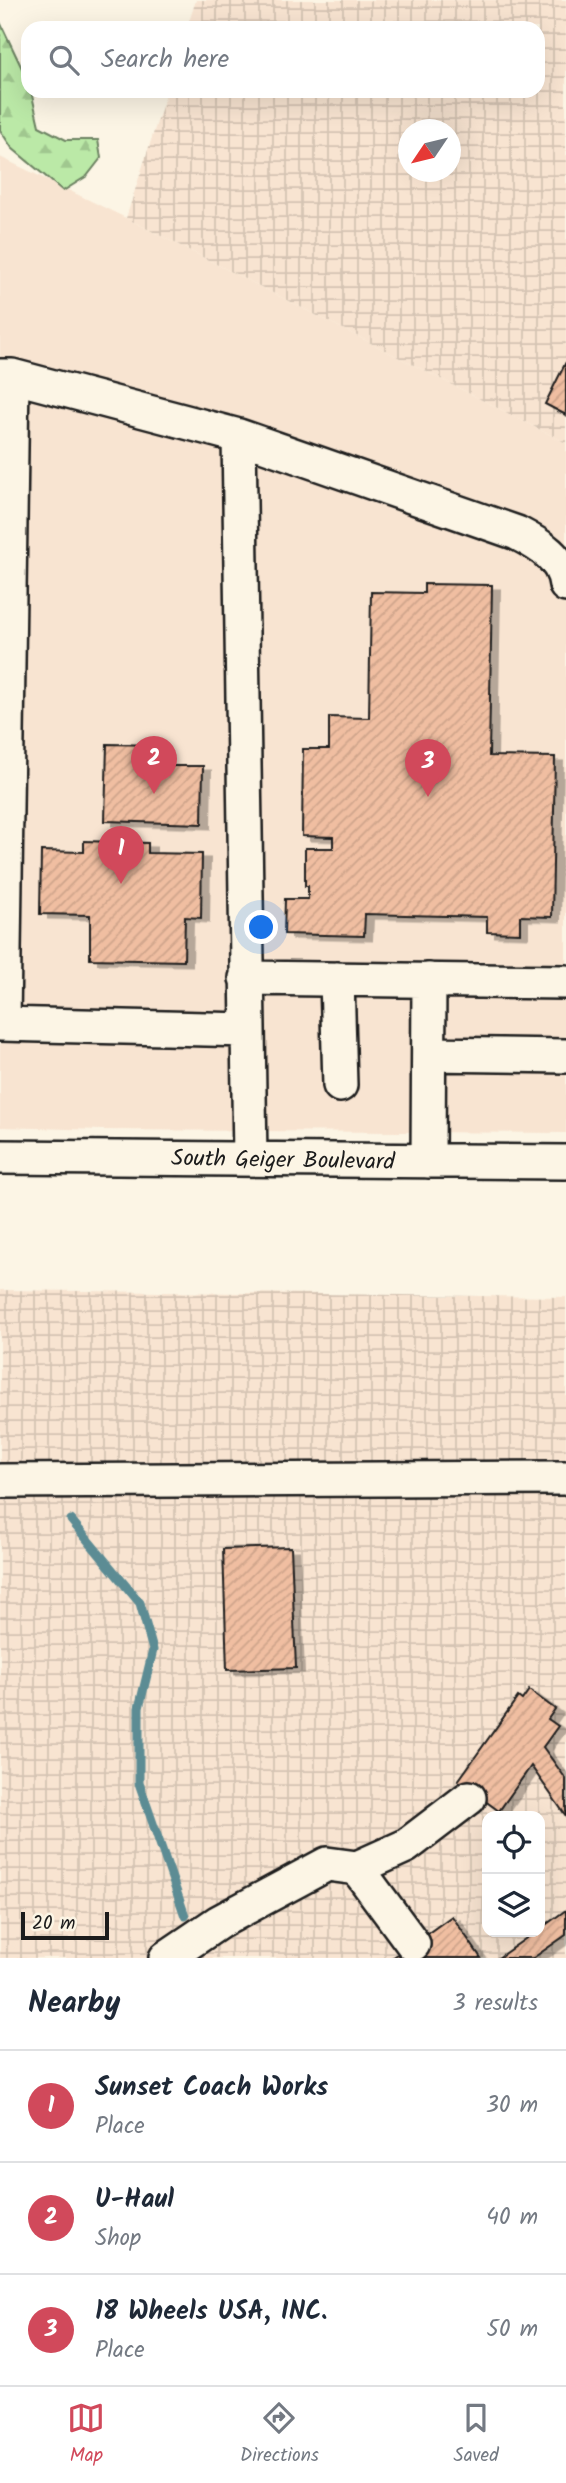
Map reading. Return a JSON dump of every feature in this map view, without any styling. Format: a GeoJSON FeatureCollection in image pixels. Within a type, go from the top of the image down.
{"type":"FeatureCollection","features":[{"type":"Feature","properties":{"kind":"street"},"geometry":{"type":"LineString","coordinates":[[248,1030],[1,1024],[6,376],[239,436],[517,533],[543,547],[564,571],[566,585]]}},
{"type":"Feature","properties":{"kind":"street"},"geometry":{"type":"LineString","coordinates":[[239,436],[250,1159]]}},
{"type":"Feature","properties":{"kind":"street"},"geometry":{"type":"LineString","coordinates":[[246,978],[566,982]]}},
{"type":"Feature","properties":{"kind":"street"},"geometry":{"type":"LineString","coordinates":[[337,979],[340,1085]]}},
{"type":"Feature","properties":{"kind":"street"},"geometry":{"type":"LineString","coordinates":[[428,1161],[429,980]]}},
{"type":"Feature","properties":{"kind":"street"},"geometry":{"type":"LineString","coordinates":[[429,1055],[566,1056]]}},
{"type":"Feature","properties":{"kind":"street","name":"South Geiger Boulevard"},"geometry":{"type":"LineString","coordinates":[[0,1157],[566,1162]]}},
{"type":"Feature","properties":{"kind":"street"},"geometry":{"type":"LineString","coordinates":[[0,1481],[566,1478]]}},
{"type":"Feature","properties":{"kind":"street"},"geometry":{"type":"LineString","coordinates":[[166,1958],[219,1922],[327,1864],[357,1868],[405,1846],[469,1798]]}},
{"type":"Feature","properties":{"kind":"street"},"geometry":{"type":"LineString","coordinates":[[357,1868],[412,1944]]}},
{"type":"Feature","properties":{"kind":"shaded area"},"geometry":{"type":"Polygon","coordinates":[[[196,0],[566,0],[566,443],[126,218],[165,98],[545,98],[545,21],[189,21],[196,0]]]}},
{"type":"Feature","properties":{"kind":"shaded area"},"geometry":{"type":"Polygon","coordinates":[[[0,157],[126,218],[566,443],[566,1133],[0,1127],[0,157]]]}},
{"type":"Feature","properties":{"kind":"shaded area"},"geometry":{"type":"Polygon","coordinates":[[[0,1290],[566,1297],[566,1958],[0,1958],[0,1290]]]}},
{"type":"Feature","properties":{"kind":"green space"},"geometry":{"type":"Polygon","coordinates":[[[0,22],[21,66],[21,98],[33,98],[39,126],[66,140],[98,140],[101,158],[87,176],[63,191],[12,148],[0,130],[0,22]]]}},
{"type":"Feature","properties":{"kind":"building"},"geometry":{"type":"Polygon","coordinates":[[[566,362],[566,415],[545,404],[566,362]]]}},
{"type":"Feature","properties":{"kind":"building"},"geometry":{"type":"Polygon","coordinates":[[[424,584],[492,585],[489,756],[555,757],[552,917],[520,916],[520,933],[487,932],[487,917],[365,914],[364,936],[284,934],[285,899],[308,899],[308,886],[305,886],[305,848],[333,848],[333,837],[302,836],[303,749],[329,749],[329,717],[369,718],[371,592],[424,593],[424,584]]]}},
{"type":"Feature","properties":{"kind":"building"},"geometry":{"type":"Polygon","coordinates":[[[107,744],[156,745],[156,766],[203,766],[202,824],[105,821],[107,744]]]}},
{"type":"Feature","properties":{"kind":"building"},"geometry":{"type":"Polygon","coordinates":[[[84,841],[148,843],[148,853],[202,854],[201,918],[185,917],[184,961],[90,959],[90,915],[40,914],[41,851],[84,852],[84,841]]]}},
{"type":"Feature","properties":{"kind":"building"},"geometry":{"type":"Polygon","coordinates":[[[291,1547],[296,1668],[227,1670],[223,1549],[291,1547]]]}},
{"type":"Feature","properties":{"kind":"building"},"geometry":{"type":"Polygon","coordinates":[[[529,1690],[555,1709],[548,1719],[558,1726],[543,1747],[566,1779],[566,1816],[531,1766],[499,1811],[458,1781],[518,1697],[522,1700],[529,1690]]]}},
{"type":"Feature","properties":{"kind":"building"},"geometry":{"type":"Polygon","coordinates":[[[566,1910],[566,1935],[533,1958],[498,1958],[528,1937],[545,1937],[545,1925],[566,1910]]]}},
{"type":"Feature","properties":{"kind":"building"},"geometry":{"type":"Polygon","coordinates":[[[452,1916],[481,1958],[392,1958],[413,1944],[452,1916]]]}},
{"type":"Feature","properties":{"kind":"waterway"},"geometry":{"type":"LineString","coordinates":[[71,1520],[140,1603],[153,1650],[139,1708],[139,1783],[185,1916]]}},
{"type":"Feature","properties":{"kind":"place","name":"U-Haul"},"geometry":{"type":"Point","coordinates":[154,794]}},
{"type":"Feature","properties":{"kind":"place","name":"18 Wheels USA, INC."},"geometry":{"type":"Point","coordinates":[428,797]}},
{"type":"Feature","properties":{"kind":"place","name":"Sunset Coach Works"},"geometry":{"type":"Point","coordinates":[121,884]}}]}
